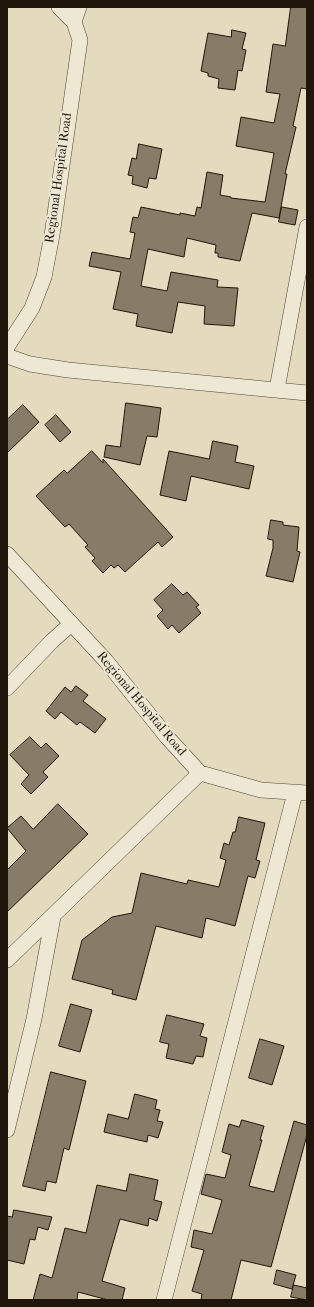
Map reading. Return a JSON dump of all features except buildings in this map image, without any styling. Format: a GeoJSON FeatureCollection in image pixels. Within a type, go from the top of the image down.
{"type":"FeatureCollection","features":[{"type":"Feature","properties":{"kind":"street","name":"Regional Hospital Road"},"geometry":{"type":"LineString","coordinates":[[7,347],[32,308],[44,278],[52,236],[80,40],[74,22],[59,7]]}},
{"type":"Feature","properties":{"kind":"street"},"geometry":{"type":"LineString","coordinates":[[74,22],[79,7]]}},
{"type":"Feature","properties":{"kind":"street"},"geometry":{"type":"LineString","coordinates":[[278,389],[307,227]]}},
{"type":"Feature","properties":{"kind":"street"},"geometry":{"type":"LineString","coordinates":[[7,356],[30,364],[68,370],[278,389],[307,393]]}},
{"type":"Feature","properties":{"kind":"street","name":"Regional Hospital Road"},"geometry":{"type":"LineString","coordinates":[[7,554],[106,661],[167,737],[200,772]]}},
{"type":"Feature","properties":{"kind":"street"},"geometry":{"type":"LineString","coordinates":[[7,688],[52,641],[71,624]]}},
{"type":"Feature","properties":{"kind":"street"},"geometry":{"type":"LineString","coordinates":[[7,960],[200,772],[261,790],[301,793],[164,1300]]}},
{"type":"Feature","properties":{"kind":"street"},"geometry":{"type":"LineString","coordinates":[[7,1130],[34,1019],[52,917]]}}]}
